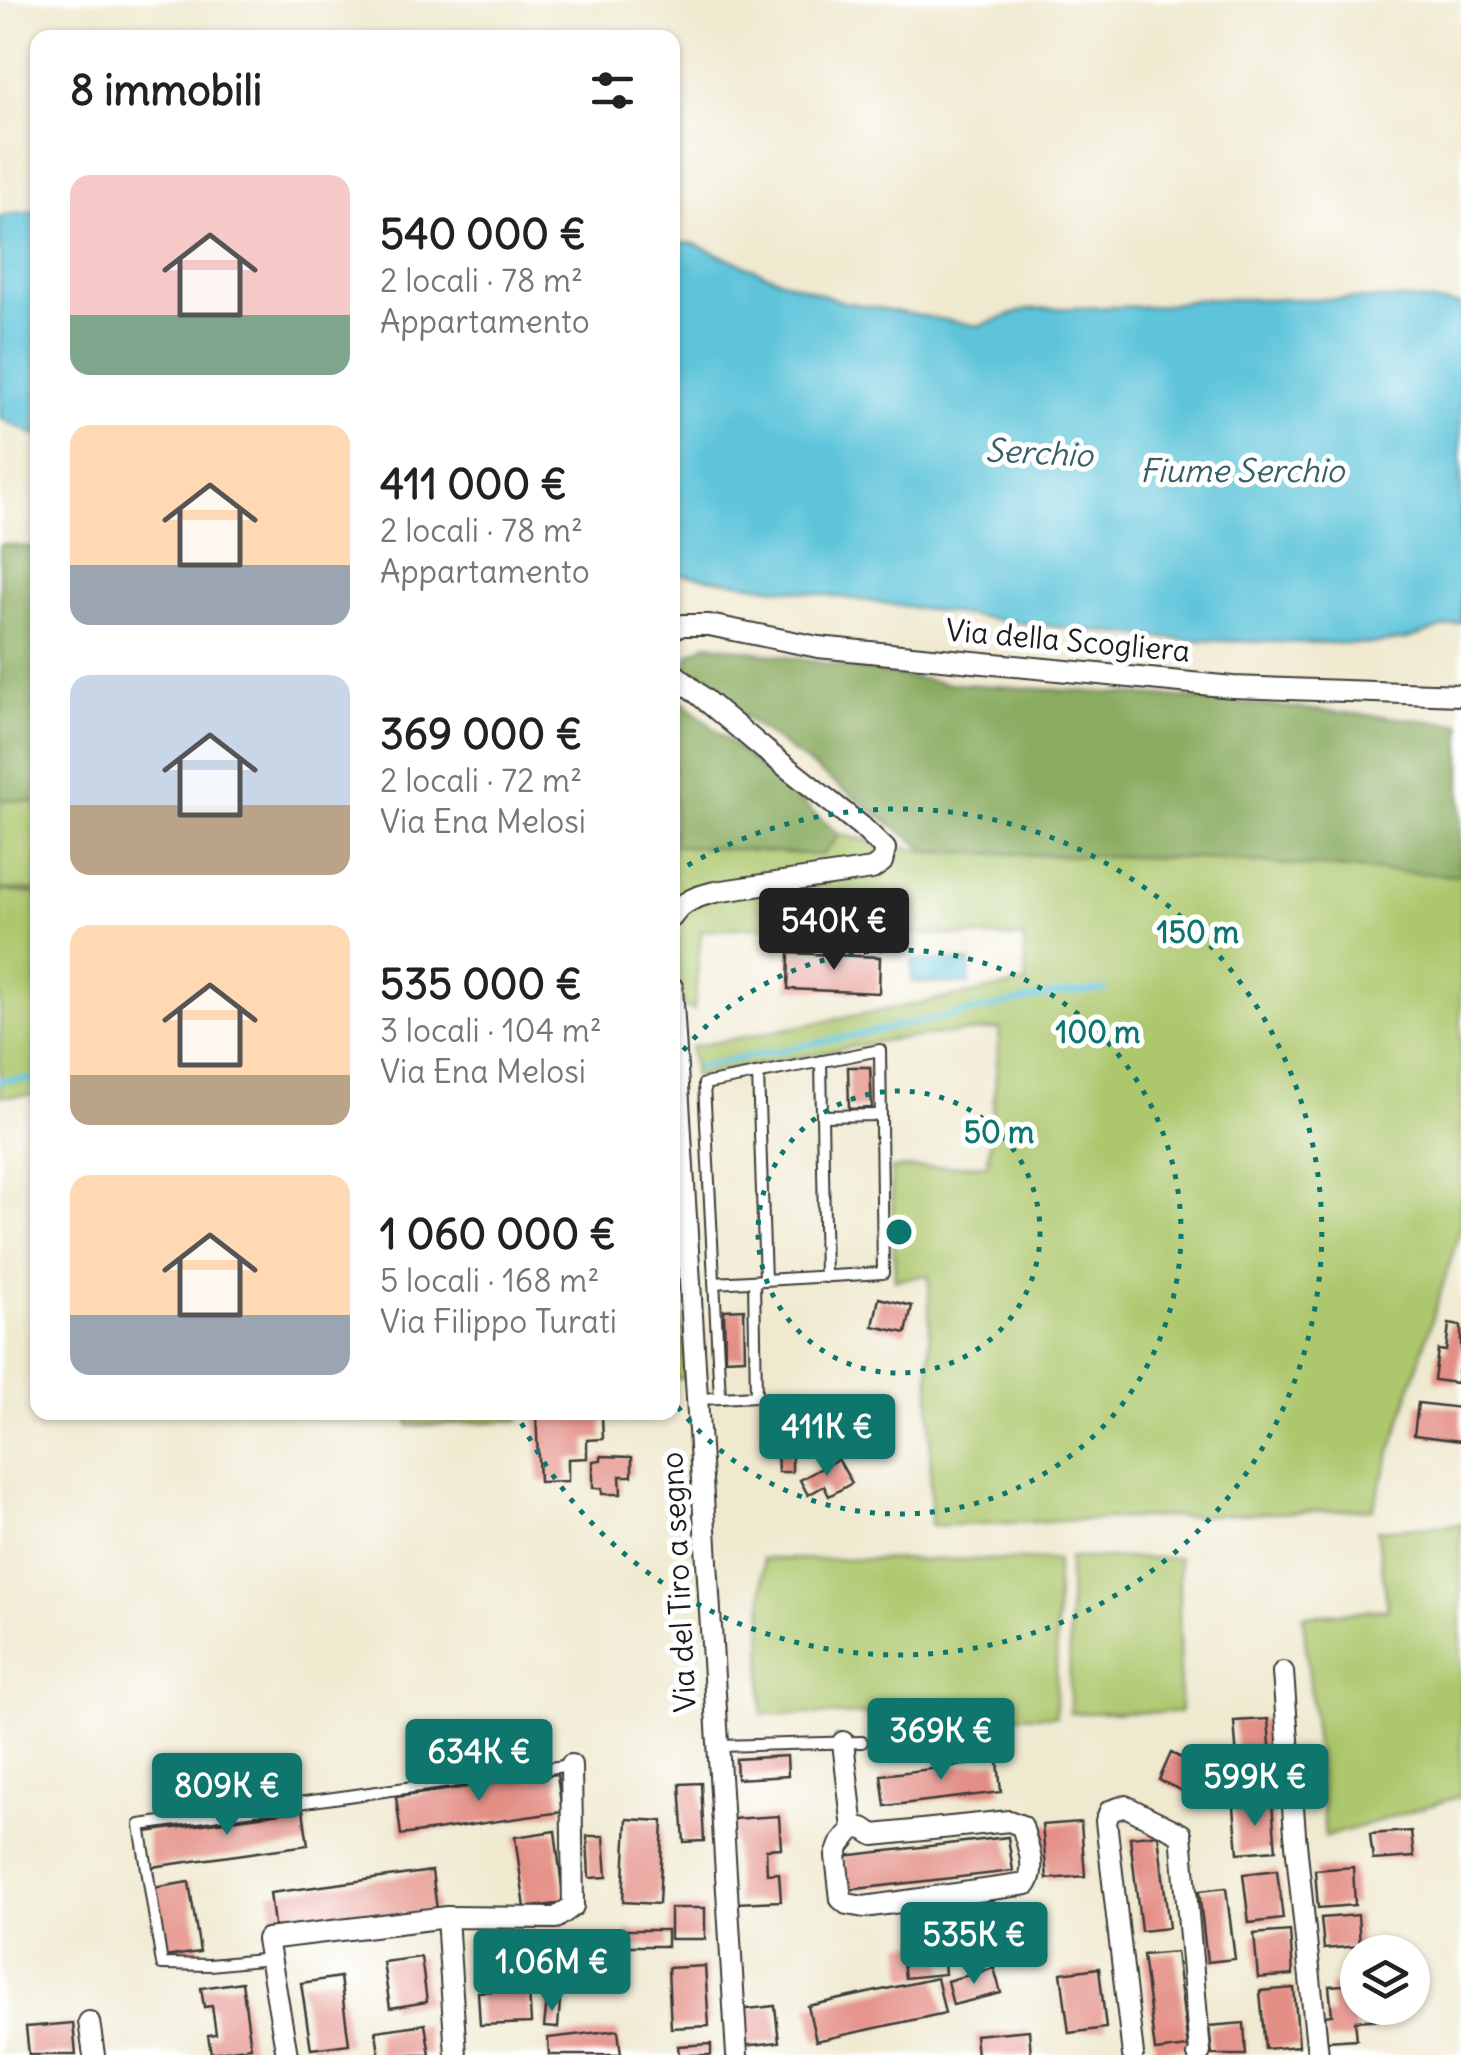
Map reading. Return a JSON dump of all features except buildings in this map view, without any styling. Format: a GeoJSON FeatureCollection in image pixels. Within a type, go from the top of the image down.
{"type":"FeatureCollection","features":[{"type":"Feature","properties":{"kind":"street","name":"Via della Scogliera"},"geometry":{"type":"LineString","coordinates":[[680,625],[709,624],[818,647],[1233,687],[1461,695]]}},
{"type":"Feature","properties":{"kind":"street"},"geometry":{"type":"LineString","coordinates":[[680,679],[861,826],[885,850],[882,862],[872,869],[715,892],[696,897],[680,908]]}},
{"type":"Feature","properties":{"kind":"street","name":"Via del Tiro a segno"},"geometry":{"type":"LineString","coordinates":[[680,1113],[737,2055]]}},
{"type":"Feature","properties":{"kind":"street"},"geometry":{"type":"LineString","coordinates":[[1283,1672],[1318,2055]]}},
{"type":"Feature","properties":{"kind":"street"},"geometry":{"type":"LineString","coordinates":[[853,1742],[853,1829],[836,1856],[841,1899],[847,1904],[864,1907],[1027,1884],[1031,1879],[1032,1860],[1022,1826],[1009,1822],[874,1835],[863,1828],[853,1829]]}},
{"type":"Feature","properties":{"kind":"street"},"geometry":{"type":"LineString","coordinates":[[287,2055],[267,1938],[447,1917],[556,1918],[572,1906],[571,1765]]}},
{"type":"Feature","properties":{"kind":"street"},"geometry":{"type":"LineString","coordinates":[[1134,2055],[1106,1821],[1110,1811],[1125,1806],[1181,1834],[1198,2055]]}},
{"type":"Feature","properties":{"kind":"street"},"geometry":{"type":"LineString","coordinates":[[447,1917],[456,2055]]}},
{"type":"Feature","properties":{"kind":"street"},"geometry":{"type":"LineString","coordinates":[[89,2022],[94,2055]]}},
{"type":"Feature","properties":{"kind":"lane"},"geometry":{"type":"LineString","coordinates":[[714,1283],[883,1273],[880,1050],[704,1084],[714,1283],[720,1398]]}},
{"type":"Feature","properties":{"kind":"lane"},"geometry":{"type":"LineString","coordinates":[[822,1061],[825,1277]]}},
{"type":"Feature","properties":{"kind":"lane"},"geometry":{"type":"LineString","coordinates":[[698,1399],[756,1396],[760,1281],[758,1074]]}},
{"type":"Feature","properties":{"kind":"lane"},"geometry":{"type":"LineString","coordinates":[[822,1116],[880,1115]]}},
{"type":"Feature","properties":{"kind":"lane"},"geometry":{"type":"LineString","coordinates":[[718,1746],[853,1742]]}},
{"type":"Feature","properties":{"kind":"lane"},"geometry":{"type":"LineString","coordinates":[[270,1959],[210,1965],[162,1964],[140,1825],[571,1765]]}},
{"type":"Feature","properties":{"kind":"green space"},"geometry":{"type":"Polygon","coordinates":[[[0,544],[30,547],[30,801],[0,799],[0,544]]]}},
{"type":"Feature","properties":{"kind":"green space"},"geometry":{"type":"Polygon","coordinates":[[[707,644],[945,683],[1176,697],[1461,724],[1461,876],[1187,858],[929,852],[684,673],[689,654],[707,644]]]}},
{"type":"Feature","properties":{"kind":"green space"},"geometry":{"type":"Polygon","coordinates":[[[680,700],[840,835],[822,855],[680,845],[680,700]]]}},
{"type":"Feature","properties":{"kind":"green space"},"geometry":{"type":"Polygon","coordinates":[[[0,799],[30,801],[30,891],[0,889],[0,799]]]}},
{"type":"Feature","properties":{"kind":"green space"},"geometry":{"type":"Polygon","coordinates":[[[840,835],[929,852],[1187,858],[1461,876],[1461,1227],[1373,1509],[931,1526],[929,1275],[895,1280],[891,1169],[988,1164],[1000,1029],[888,1040],[694,1077],[691,1047],[1026,983],[1024,938],[749,927],[701,931],[694,1010],[680,1005],[680,846],[822,855],[840,835]]]}},
{"type":"Feature","properties":{"kind":"green space"},"geometry":{"type":"Polygon","coordinates":[[[0,891],[30,893],[30,1095],[0,1096],[0,891]]]}},
{"type":"Feature","properties":{"kind":"green space"},"geometry":{"type":"Polygon","coordinates":[[[680,1298],[686,1379],[680,1379],[680,1298]]]}},
{"type":"Feature","properties":{"kind":"green space"},"geometry":{"type":"Polygon","coordinates":[[[409,1420],[519,1420],[409,1426],[409,1420]]]}},
{"type":"Feature","properties":{"kind":"green space"},"geometry":{"type":"Polygon","coordinates":[[[1461,1524],[1461,1796],[1325,1837],[1303,1616],[1388,1609],[1377,1530],[1461,1524]]]}},
{"type":"Feature","properties":{"kind":"green space"},"geometry":{"type":"Polygon","coordinates":[[[1069,1558],[1179,1558],[1180,1712],[1070,1713],[1069,1558]]]}},
{"type":"Feature","properties":{"kind":"green space"},"geometry":{"type":"Polygon","coordinates":[[[763,1559],[1057,1560],[1056,1716],[762,1714],[763,1559]]]}},
{"type":"Feature","properties":{"kind":"water"},"geometry":{"type":"Polygon","coordinates":[[[30,212],[30,433],[0,418],[0,216],[30,212]]]}},
{"type":"Feature","properties":{"kind":"water","name":"Fiume Serchio"},"geometry":{"type":"Polygon","coordinates":[[[680,242],[692,243],[844,302],[979,326],[1028,309],[1159,306],[1201,299],[1407,299],[1461,305],[1461,622],[1407,639],[1371,644],[1182,640],[1028,624],[680,574],[680,242]]]}},
{"type":"Feature","properties":{"kind":"water"},"geometry":{"type":"Polygon","coordinates":[[[913,960],[970,962],[969,984],[912,982],[913,960]]]}},
{"type":"Feature","properties":{"kind":"waterway"},"geometry":{"type":"LineString","coordinates":[[698,1067],[1057,994],[1105,990]]}},
{"type":"Feature","properties":{"kind":"waterway"},"geometry":{"type":"LineString","coordinates":[[0,1080],[30,1080]]}},
{"type":"Feature","properties":{"kind":"water label","name":"Serchio"},"geometry":{"type":"Point","coordinates":[1039,453]}}]}
